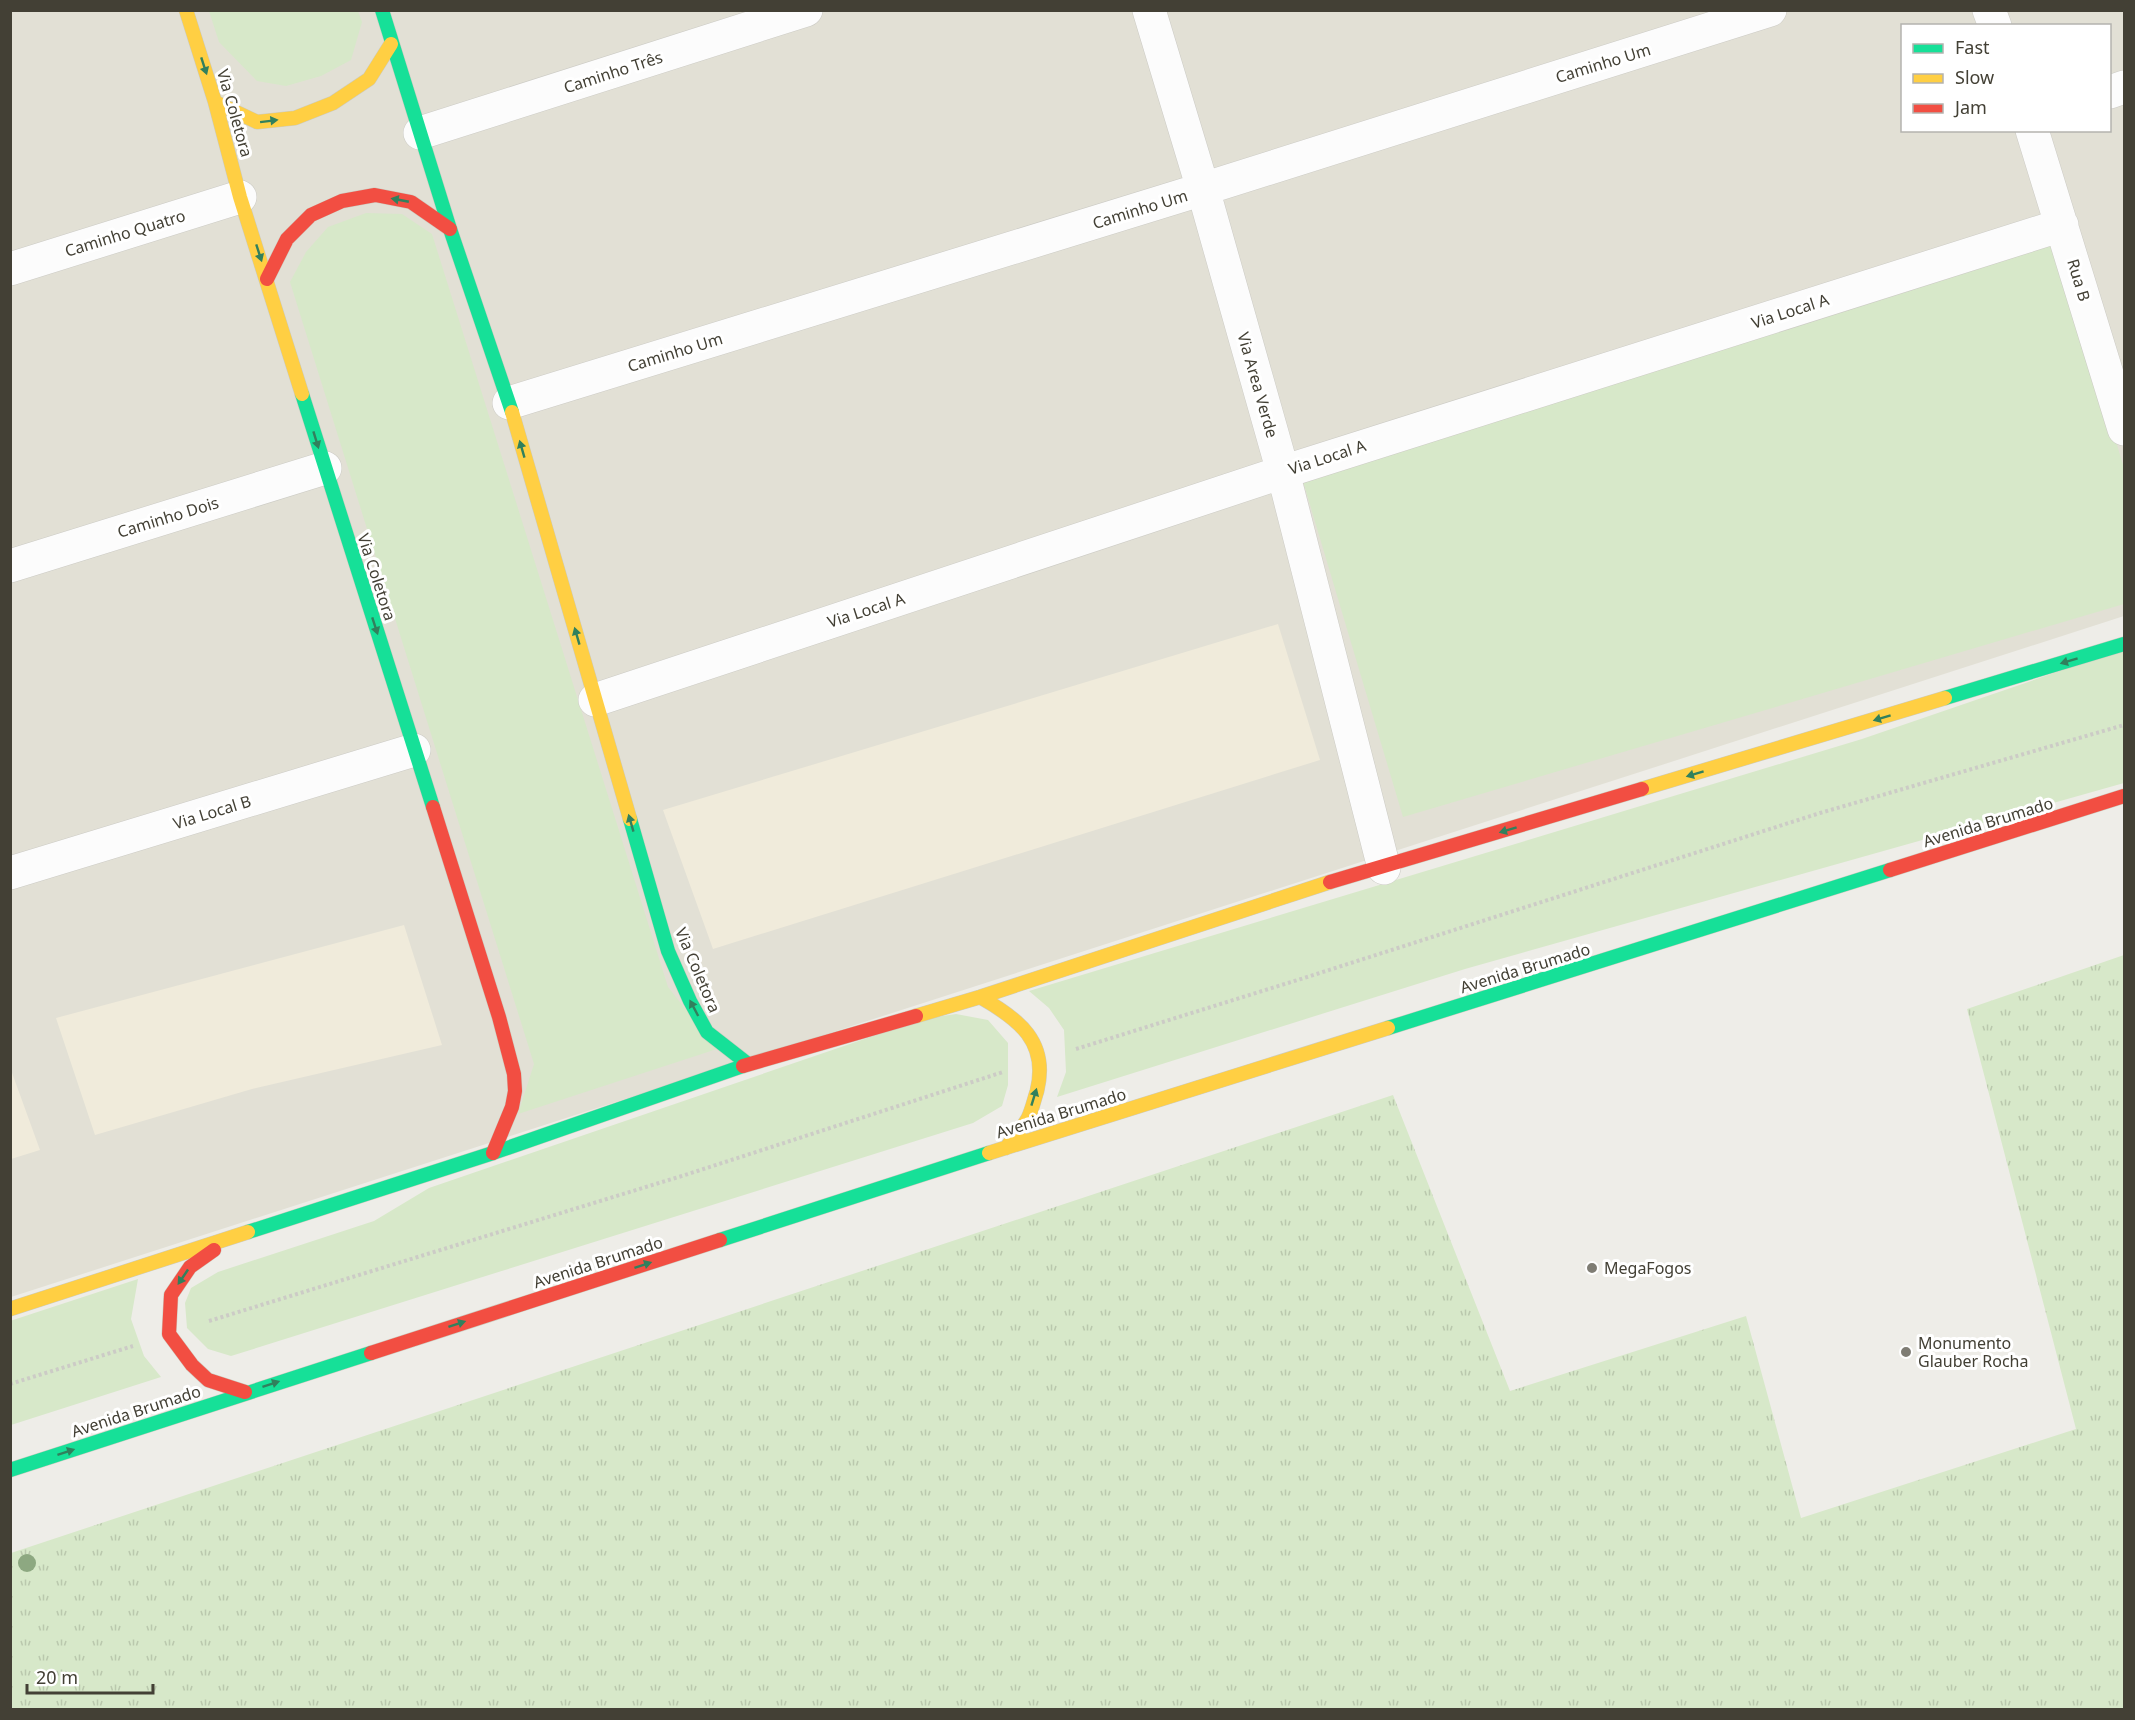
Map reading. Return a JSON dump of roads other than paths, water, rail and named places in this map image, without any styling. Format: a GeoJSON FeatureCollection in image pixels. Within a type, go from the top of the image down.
{"type":"FeatureCollection","features":[{"type":"Feature","properties":{"kind":"main road","name":"Via Coletora"},"geometry":{"type":"LineString","coordinates":[[186,10],[215,102],[240,197],[509,1053],[515,1089],[507,1125],[493,1153]]}},
{"type":"Feature","properties":{"kind":"main road","name":"Via Coletora"},"geometry":{"type":"LineString","coordinates":[[382,10],[450,228],[509,403],[668,951],[690,1001],[707,1032],[748,1064]]}},
{"type":"Feature","properties":{"kind":"main road"},"geometry":{"type":"LineString","coordinates":[[215,102],[256,122],[295,118],[333,103],[369,79],[391,44]]}},
{"type":"Feature","properties":{"kind":"main road"},"geometry":{"type":"LineString","coordinates":[[267,279],[287,239],[311,215],[342,201],[375,195],[411,202],[450,228]]}},
{"type":"Feature","properties":{"kind":"main road"},"geometry":{"type":"LineString","coordinates":[[10,1309],[493,1153],[748,1064],[980,997],[1311,888],[1384,868],[2124,644]]}},
{"type":"Feature","properties":{"kind":"main road","name":"Avenida Brumado"},"geometry":{"type":"LineString","coordinates":[[10,1470],[245,1392],[1006,1148],[2124,796]]}},
{"type":"Feature","properties":{"kind":"main road"},"geometry":{"type":"LineString","coordinates":[[980,997],[1002,1009],[1019,1024],[1041,1059],[1038,1085],[1029,1115],[1006,1148]]}},
{"type":"Feature","properties":{"kind":"main road"},"geometry":{"type":"LineString","coordinates":[[228,1240],[190,1267],[171,1296],[169,1334],[192,1365],[208,1380],[245,1392]]}},
{"type":"Feature","properties":{"kind":"street","name":"Caminho Três"},"geometry":{"type":"LineString","coordinates":[[420,133],[806,10]]}},
{"type":"Feature","properties":{"kind":"street","name":"Via Area Verde"},"geometry":{"type":"LineString","coordinates":[[1149,10],[1203,189],[1283,471],[1384,868]]}},
{"type":"Feature","properties":{"kind":"street","name":"Caminho Um"},"geometry":{"type":"LineString","coordinates":[[509,403],[1203,189],[1770,10]]}},
{"type":"Feature","properties":{"kind":"street","name":"Rua B"},"geometry":{"type":"LineString","coordinates":[[2033,132],[2124,429]]}},
{"type":"Feature","properties":{"kind":"street","name":"Caminho Quatro"},"geometry":{"type":"LineString","coordinates":[[10,269],[240,197]]}},
{"type":"Feature","properties":{"kind":"street","name":"Via Local A"},"geometry":{"type":"LineString","coordinates":[[595,700],[1283,471],[2062,225]]}},
{"type":"Feature","properties":{"kind":"street","name":"Caminho Dois"},"geometry":{"type":"LineString","coordinates":[[10,566],[325,468]]}},
{"type":"Feature","properties":{"kind":"street","name":"Via Local B"},"geometry":{"type":"LineString","coordinates":[[10,873],[414,750]]}},
{"type":"Feature","properties":{"kind":"place","name":"MegaFogos"},"geometry":{"type":"Point","coordinates":[1592,1268]}},
{"type":"Feature","properties":{"kind":"place","name":"Monumento Glauber Rocha"},"geometry":{"type":"Point","coordinates":[1906,1352]}}]}
